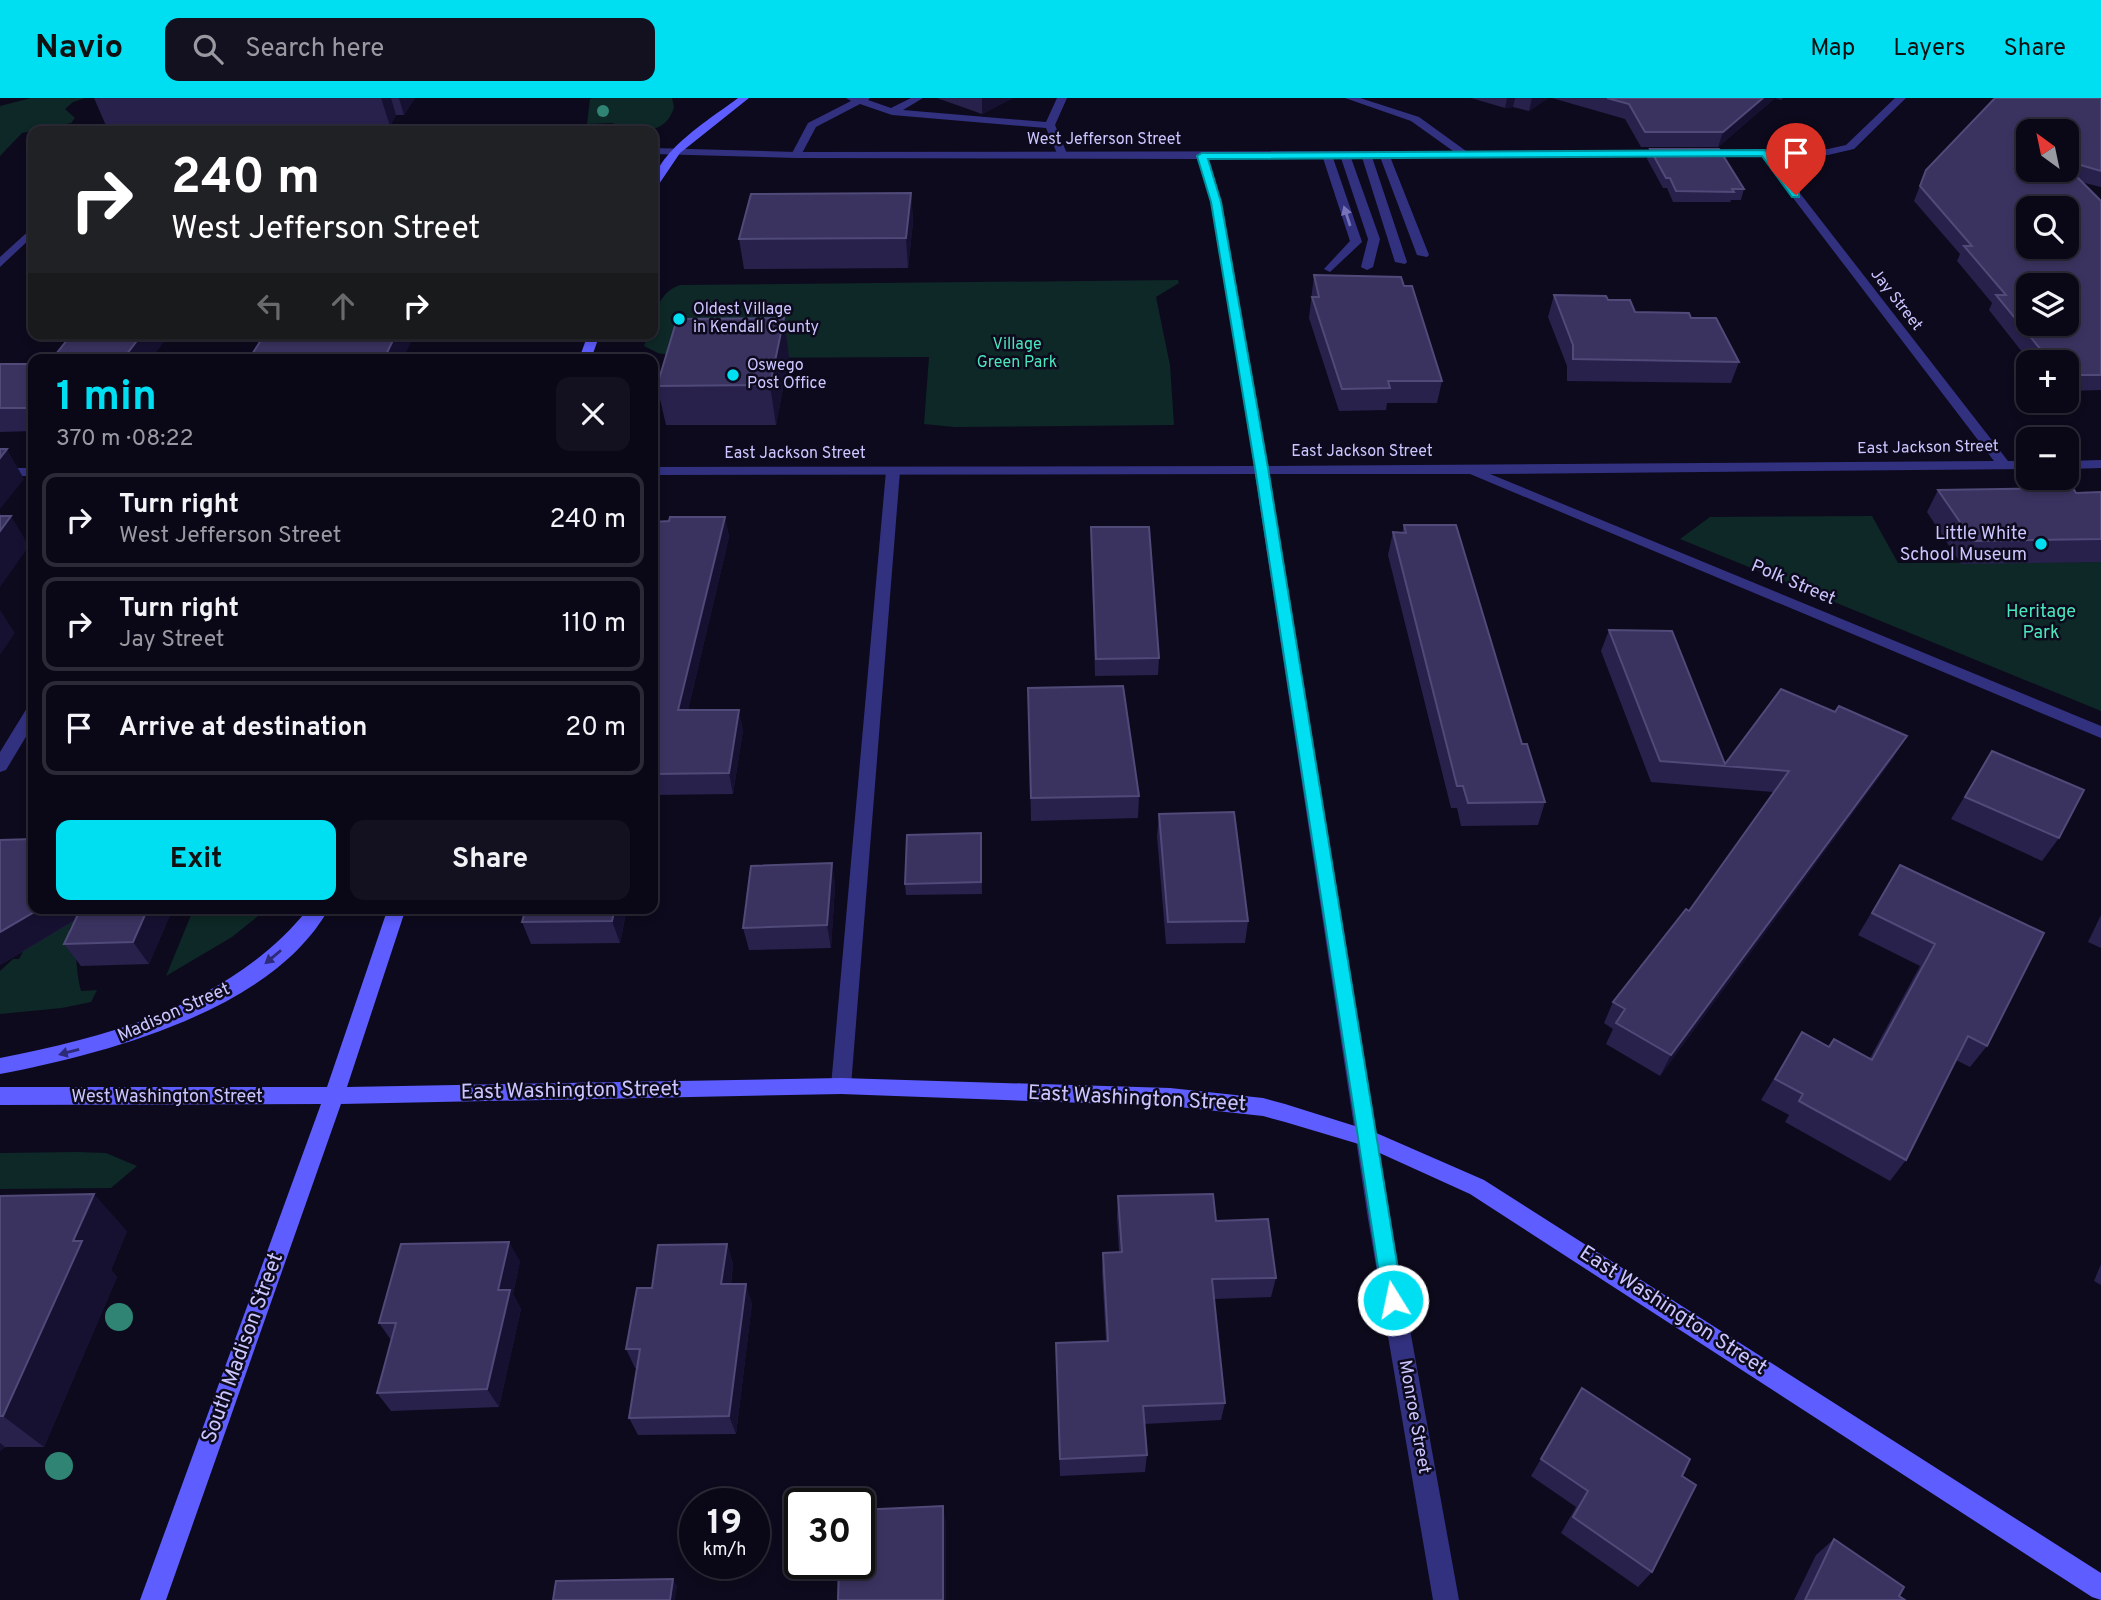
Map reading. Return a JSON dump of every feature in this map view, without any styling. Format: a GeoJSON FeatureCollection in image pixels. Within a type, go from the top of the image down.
{"type":"FeatureCollection","features":[{"type":"Feature","properties":{"kind":"street"},"geometry":{"type":"LineString","coordinates":[[658,178],[676,151],[744,98]]}},
{"type":"Feature","properties":{"kind":"street"},"geometry":{"type":"LineString","coordinates":[[892,112],[918,98]]}},
{"type":"Feature","properties":{"kind":"street"},"geometry":{"type":"LineString","coordinates":[[1062,98],[1050,125],[1063,156]]}},
{"type":"Feature","properties":{"kind":"street"},"geometry":{"type":"LineString","coordinates":[[1350,98],[1415,119],[1462,153]]}},
{"type":"Feature","properties":{"kind":"street","name":"West Jefferson Street"},"geometry":{"type":"LineString","coordinates":[[658,151],[796,155],[1063,156],[1828,152],[1850,147],[1901,98]]}},
{"type":"Feature","properties":{"kind":"street"},"geometry":{"type":"LineString","coordinates":[[796,155],[812,125],[859,99],[892,112],[1050,125]]}},
{"type":"Feature","properties":{"kind":"street","name":"Jay Street"},"geometry":{"type":"LineString","coordinates":[[1765,153],[2004,465]]}},
{"type":"Feature","properties":{"kind":"street"},"geometry":{"type":"LineString","coordinates":[[1366,154],[1401,262]]}},
{"type":"Feature","properties":{"kind":"street"},"geometry":{"type":"LineString","coordinates":[[1384,154],[1423,255]]}},
{"type":"Feature","properties":{"kind":"street"},"geometry":{"type":"LineString","coordinates":[[1327,155],[1356,242],[1330,269]]}},
{"type":"Feature","properties":{"kind":"street"},"geometry":{"type":"LineString","coordinates":[[1345,155],[1374,239],[1367,267]]}},
{"type":"Feature","properties":{"kind":"street","name":"Monroe Street"},"geometry":{"type":"LineString","coordinates":[[1202,156],[1216,202],[1262,468],[1381,1232],[1446,1600]]}},
{"type":"Feature","properties":{"kind":"street"},"geometry":{"type":"LineString","coordinates":[[0,264],[28,235]]}},
{"type":"Feature","properties":{"kind":"street"},"geometry":{"type":"LineString","coordinates":[[2079,465],[2101,464]]}},
{"type":"Feature","properties":{"kind":"street","name":"East Jackson Street"},"geometry":{"type":"LineString","coordinates":[[658,471],[1262,468],[1470,470],[2016,465]]}},
{"type":"Feature","properties":{"kind":"street","name":"Polk Street"},"geometry":{"type":"LineString","coordinates":[[1470,470],[2101,732]]}},
{"type":"Feature","properties":{"kind":"street"},"geometry":{"type":"LineString","coordinates":[[841,1086],[893,471]]}},
{"type":"Feature","properties":{"kind":"street"},"geometry":{"type":"LineString","coordinates":[[0,472],[28,472]]}},
{"type":"Feature","properties":{"kind":"street"},"geometry":{"type":"LineString","coordinates":[[0,765],[28,723]]}},
{"type":"Feature","properties":{"kind":"street","name":"Madison Street"},"geometry":{"type":"LineString","coordinates":[[0,1066],[56,1056],[120,1039],[182,1013],[236,985],[273,958],[303,930],[315,914]]}},
{"type":"Feature","properties":{"kind":"street"},"geometry":{"type":"LineString","coordinates":[[334,1096],[395,914]]}},
{"type":"Feature","properties":{"kind":"street","name":"East Washington Street"},"geometry":{"type":"LineString","coordinates":[[334,1096],[841,1086],[1170,1097],[1263,1107],[1367,1138],[1477,1187],[2101,1588]]}},
{"type":"Feature","properties":{"kind":"street","name":"West Washington Street"},"geometry":{"type":"LineString","coordinates":[[0,1096],[334,1096]]}},
{"type":"Feature","properties":{"kind":"street","name":"South Madison Street"},"geometry":{"type":"LineString","coordinates":[[153,1600],[334,1096]]}},
{"type":"Feature","properties":{"kind":"green space"},"geometry":{"type":"Polygon","coordinates":[[[31,98],[85,98],[73,102],[65,109],[75,118],[71,123],[28,126],[28,132],[22,133],[0,156],[0,106],[31,98]]]}},
{"type":"Feature","properties":{"kind":"green space"},"geometry":{"type":"Polygon","coordinates":[[[672,98],[674,107],[665,123],[658,127],[616,126],[613,123],[587,124],[590,99],[672,98]]]}},
{"type":"Feature","properties":{"kind":"green space","name":"Village Green Park"},"geometry":{"type":"Polygon","coordinates":[[[1178,280],[1179,283],[1156,297],[1170,365],[1174,425],[954,427],[924,424],[929,357],[685,358],[658,353],[644,346],[646,340],[658,340],[658,307],[662,298],[680,285],[1178,280]]]}},
{"type":"Feature","properties":{"kind":"green space","name":"Heritage Park"},"geometry":{"type":"Polygon","coordinates":[[[1872,516],[1898,563],[2101,562],[2101,711],[1680,539],[1710,517],[1872,516]]]}},
{"type":"Feature","properties":{"kind":"green space"},"geometry":{"type":"Polygon","coordinates":[[[43,914],[61,914],[76,920],[69,929],[81,991],[97,990],[91,1002],[62,1008],[0,1014],[0,971],[13,959],[19,959],[43,914]]]}},
{"type":"Feature","properties":{"kind":"green space"},"geometry":{"type":"Polygon","coordinates":[[[192,914],[261,914],[232,937],[166,976],[192,914]]]}},
{"type":"Feature","properties":{"kind":"green space"},"geometry":{"type":"Polygon","coordinates":[[[0,1153],[106,1153],[137,1166],[111,1188],[0,1189],[0,1153]]]}},
{"type":"Feature","properties":{"kind":"building"},"geometry":{"type":"Polygon","coordinates":[[[1607,98],[1763,98],[1723,132],[1645,132],[1629,104],[1607,98]]]}},
{"type":"Feature","properties":{"kind":"building"},"geometry":{"type":"Polygon","coordinates":[[[1995,98],[2101,98],[2101,171],[2079,165],[2079,119],[2016,119],[2016,182],[2079,182],[2079,179],[2101,201],[2101,375],[2079,375],[2079,350],[2041,350],[2030,336],[2079,336],[2079,273],[2016,273],[2016,319],[1996,295],[2006,295],[1964,246],[1972,246],[1920,186],[1926,170],[1995,98]]]}},
{"type":"Feature","properties":{"kind":"building"},"geometry":{"type":"Polygon","coordinates":[[[1650,149],[1719,149],[1744,189],[1732,189],[1734,192],[1676,191],[1650,149]]]}},
{"type":"Feature","properties":{"kind":"building"},"geometry":{"type":"Polygon","coordinates":[[[911,193],[906,238],[739,239],[751,194],[911,193]]]}},
{"type":"Feature","properties":{"kind":"building"},"geometry":{"type":"Polygon","coordinates":[[[1314,275],[1401,277],[1404,286],[1412,286],[1442,381],[1388,381],[1390,388],[1342,389],[1312,297],[1319,297],[1314,275]]]}},
{"type":"Feature","properties":{"kind":"building"},"geometry":{"type":"Polygon","coordinates":[[[1554,295],[1606,296],[1608,300],[1630,300],[1635,312],[1689,313],[1691,318],[1716,318],[1739,362],[1573,359],[1573,345],[1554,295]]]}},
{"type":"Feature","properties":{"kind":"building"},"geometry":{"type":"Polygon","coordinates":[[[784,318],[770,385],[658,386],[677,319],[784,318]]]}},
{"type":"Feature","properties":{"kind":"building"},"geometry":{"type":"Polygon","coordinates":[[[67,340],[137,340],[127,354],[56,354],[67,340]]]}},
{"type":"Feature","properties":{"kind":"building"},"geometry":{"type":"Polygon","coordinates":[[[261,340],[393,340],[386,354],[252,354],[261,340]]]}},
{"type":"Feature","properties":{"kind":"building"},"geometry":{"type":"Polygon","coordinates":[[[0,364],[28,364],[28,408],[0,408],[0,364]]]}},
{"type":"Feature","properties":{"kind":"building"},"geometry":{"type":"Polygon","coordinates":[[[0,449],[7,449],[0,458],[0,449]]]}},
{"type":"Feature","properties":{"kind":"building"},"geometry":{"type":"Polygon","coordinates":[[[2016,489],[2101,492],[2101,539],[1973,541],[1938,490],[2016,489]]]}},
{"type":"Feature","properties":{"kind":"building"},"geometry":{"type":"Polygon","coordinates":[[[0,516],[11,516],[0,531],[0,516]]]}},
{"type":"Feature","properties":{"kind":"building"},"geometry":{"type":"Polygon","coordinates":[[[670,517],[725,517],[678,710],[739,710],[729,773],[658,774],[658,522],[669,521],[670,517]]]}},
{"type":"Feature","properties":{"kind":"building"},"geometry":{"type":"Polygon","coordinates":[[[1404,525],[1456,525],[1522,744],[1527,744],[1545,802],[1468,803],[1463,786],[1457,786],[1393,532],[1406,533],[1404,525]]]}},
{"type":"Feature","properties":{"kind":"building"},"geometry":{"type":"Polygon","coordinates":[[[1091,527],[1149,527],[1159,658],[1096,659],[1091,527]]]}},
{"type":"Feature","properties":{"kind":"building"},"geometry":{"type":"Polygon","coordinates":[[[1609,630],[1672,631],[1725,764],[1781,689],[1835,712],[1839,706],[1907,736],[1671,1055],[1616,1023],[1625,1009],[1613,1002],[1686,909],[1689,911],[1789,771],[1660,761],[1609,630]]]}},
{"type":"Feature","properties":{"kind":"building"},"geometry":{"type":"Polygon","coordinates":[[[1123,686],[1139,796],[1031,798],[1028,688],[1123,686]]]}},
{"type":"Feature","properties":{"kind":"building"},"geometry":{"type":"Polygon","coordinates":[[[1992,751],[2084,790],[2059,838],[1965,797],[1992,751]]]}},
{"type":"Feature","properties":{"kind":"building"},"geometry":{"type":"Polygon","coordinates":[[[1234,812],[1248,921],[1168,922],[1159,814],[1234,812]]]}},
{"type":"Feature","properties":{"kind":"building"},"geometry":{"type":"Polygon","coordinates":[[[981,833],[981,882],[905,884],[907,835],[981,833]]]}},
{"type":"Feature","properties":{"kind":"building"},"geometry":{"type":"Polygon","coordinates":[[[28,839],[28,914],[31,914],[0,932],[0,840],[28,839]]]}},
{"type":"Feature","properties":{"kind":"building"},"geometry":{"type":"Polygon","coordinates":[[[832,863],[827,925],[743,928],[751,866],[832,863]]]}},
{"type":"Feature","properties":{"kind":"building"},"geometry":{"type":"Polygon","coordinates":[[[1900,865],[2044,933],[1987,1046],[1968,1036],[1906,1160],[1799,1101],[1803,1094],[1775,1079],[1802,1032],[1829,1047],[1834,1039],[1872,1060],[1935,944],[1872,913],[1900,865]]]}},
{"type":"Feature","properties":{"kind":"building"},"geometry":{"type":"Polygon","coordinates":[[[78,914],[145,914],[133,942],[64,944],[78,914]]]}},
{"type":"Feature","properties":{"kind":"building"},"geometry":{"type":"Polygon","coordinates":[[[524,914],[614,914],[612,921],[522,922],[524,914]]]}},
{"type":"Feature","properties":{"kind":"building"},"geometry":{"type":"Polygon","coordinates":[[[94,1194],[73,1241],[82,1241],[3,1416],[0,1416],[0,1196],[94,1194]]]}},
{"type":"Feature","properties":{"kind":"building"},"geometry":{"type":"Polygon","coordinates":[[[1213,1194],[1216,1221],[1268,1219],[1276,1278],[1212,1279],[1225,1403],[1143,1406],[1147,1455],[1060,1459],[1056,1343],[1108,1341],[1103,1253],[1122,1252],[1118,1196],[1213,1194]]]}},
{"type":"Feature","properties":{"kind":"building"},"geometry":{"type":"Polygon","coordinates":[[[509,1242],[498,1290],[510,1290],[487,1389],[377,1393],[396,1323],[379,1323],[401,1244],[509,1242]]]}},
{"type":"Feature","properties":{"kind":"building"},"geometry":{"type":"Polygon","coordinates":[[[727,1244],[721,1284],[746,1284],[729,1416],[629,1418],[640,1349],[626,1349],[637,1288],[652,1288],[658,1245],[727,1244]]]}},
{"type":"Feature","properties":{"kind":"building"},"geometry":{"type":"Polygon","coordinates":[[[1582,1388],[1690,1459],[1682,1476],[1696,1485],[1652,1572],[1573,1517],[1588,1491],[1541,1459],[1582,1388]]]}},
{"type":"Feature","properties":{"kind":"building"},"geometry":{"type":"Polygon","coordinates":[[[943,1506],[943,1600],[838,1600],[839,1579],[875,1579],[875,1509],[943,1506]]]}},
{"type":"Feature","properties":{"kind":"building"},"geometry":{"type":"Polygon","coordinates":[[[1834,1539],[1904,1587],[1899,1596],[1905,1600],[1805,1600],[1834,1539]]]}},
{"type":"Feature","properties":{"kind":"building"},"geometry":{"type":"Polygon","coordinates":[[[673,1579],[670,1600],[553,1600],[556,1581],[673,1579]]]}},
{"type":"Feature","properties":{"kind":"place","name":"Oldest Village in Kendall County"},"geometry":{"type":"Point","coordinates":[679,319]}},
{"type":"Feature","properties":{"kind":"place","name":"Oswego Post Office"},"geometry":{"type":"Point","coordinates":[733,375]}},
{"type":"Feature","properties":{"kind":"place","name":"Little White School Museum"},"geometry":{"type":"Point","coordinates":[2041,544]}},
{"type":"Feature","properties":{"kind":"route"},"geometry":{"type":"LineString","coordinates":[[1393,1300],[1262,468],[1216,202],[1202,156],[1765,153],[1796,195]]}}]}
